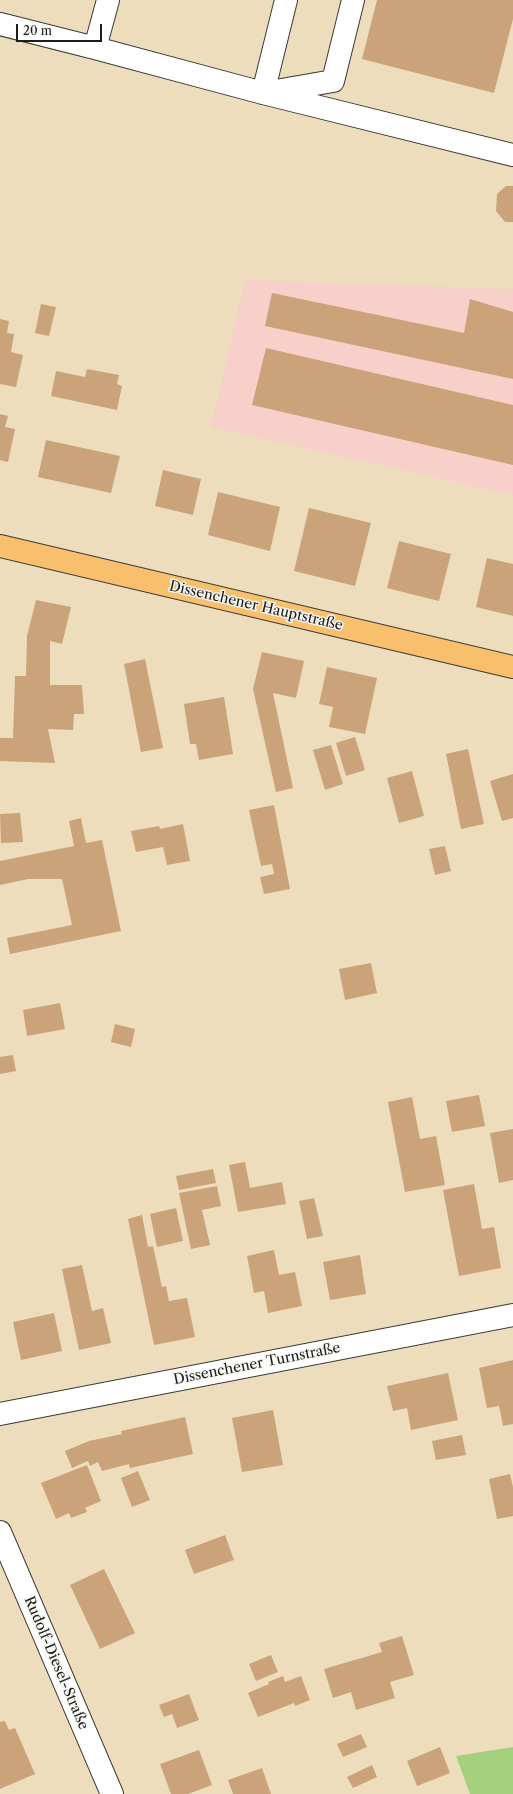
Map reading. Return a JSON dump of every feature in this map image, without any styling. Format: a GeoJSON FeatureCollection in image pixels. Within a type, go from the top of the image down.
{"type":"FeatureCollection","features":[{"type":"Feature","properties":{"kind":"main road","name":"Dissenchener Hauptstraße"},"geometry":{"type":"LineString","coordinates":[[0,546],[513,667]]}},
{"type":"Feature","properties":{"kind":"street"},"geometry":{"type":"LineString","coordinates":[[95,48],[108,0]]}},
{"type":"Feature","properties":{"kind":"street"},"geometry":{"type":"LineString","coordinates":[[263,93],[286,0]]}},
{"type":"Feature","properties":{"kind":"street"},"geometry":{"type":"LineString","coordinates":[[263,93],[333,81],[353,0]]}},
{"type":"Feature","properties":{"kind":"street"},"geometry":{"type":"LineString","coordinates":[[0,24],[263,93],[513,155]]}},
{"type":"Feature","properties":{"kind":"street","name":"Dissenchener Turnstraße"},"geometry":{"type":"LineString","coordinates":[[0,1414],[513,1315]]}},
{"type":"Feature","properties":{"kind":"street","name":"Rudolf-Diesel-Straße"},"geometry":{"type":"LineString","coordinates":[[0,1532],[112,1794]]}},
{"type":"Feature","properties":{"kind":"shaded area"},"geometry":{"type":"Polygon","coordinates":[[[245,280],[513,289],[513,495],[211,427],[245,280]]]}},
{"type":"Feature","properties":{"kind":"green space"},"geometry":{"type":"Polygon","coordinates":[[[513,1747],[513,1794],[470,1794],[456,1756],[513,1747]]]}},
{"type":"Feature","properties":{"kind":"building"},"geometry":{"type":"Polygon","coordinates":[[[377,0],[513,0],[513,19],[494,93],[362,59],[377,0]]]}},
{"type":"Feature","properties":{"kind":"building"},"geometry":{"type":"Polygon","coordinates":[[[506,186],[513,186],[513,222],[505,222],[496,211],[497,194],[506,186]]]}},
{"type":"Feature","properties":{"kind":"building"},"geometry":{"type":"Polygon","coordinates":[[[272,293],[464,333],[470,299],[513,312],[513,379],[265,326],[272,293]]]}},
{"type":"Feature","properties":{"kind":"building"},"geometry":{"type":"Polygon","coordinates":[[[41,304],[56,307],[49,336],[35,333],[41,304]]]}},
{"type":"Feature","properties":{"kind":"building"},"geometry":{"type":"Polygon","coordinates":[[[0,319],[9,321],[7,333],[14,334],[11,352],[23,355],[16,387],[0,384],[0,319]]]}},
{"type":"Feature","properties":{"kind":"building"},"geometry":{"type":"Polygon","coordinates":[[[266,348],[513,405],[513,465],[252,405],[266,348]]]}},
{"type":"Feature","properties":{"kind":"building"},"geometry":{"type":"Polygon","coordinates":[[[87,369],[119,375],[117,384],[122,386],[117,410],[51,396],[56,371],[85,377],[87,369]]]}},
{"type":"Feature","properties":{"kind":"building"},"geometry":{"type":"Polygon","coordinates":[[[0,414],[8,416],[5,427],[15,429],[8,462],[0,460],[0,414]]]}},
{"type":"Feature","properties":{"kind":"building"},"geometry":{"type":"Polygon","coordinates":[[[46,440],[120,456],[111,493],[38,477],[46,440]]]}},
{"type":"Feature","properties":{"kind":"building"},"geometry":{"type":"Polygon","coordinates":[[[163,470],[201,479],[193,515],[155,506],[163,470]]]}},
{"type":"Feature","properties":{"kind":"building"},"geometry":{"type":"Polygon","coordinates":[[[218,492],[280,507],[270,551],[208,535],[218,492]]]}},
{"type":"Feature","properties":{"kind":"building"},"geometry":{"type":"Polygon","coordinates":[[[309,508],[371,523],[355,586],[294,571],[309,508]]]}},
{"type":"Feature","properties":{"kind":"building"},"geometry":{"type":"Polygon","coordinates":[[[399,541],[451,554],[439,601],[387,588],[399,541]]]}},
{"type":"Feature","properties":{"kind":"building"},"geometry":{"type":"Polygon","coordinates":[[[487,558],[513,564],[513,616],[476,607],[487,558]]]}},
{"type":"Feature","properties":{"kind":"building"},"geometry":{"type":"Polygon","coordinates":[[[36,600],[71,607],[62,644],[50,641],[50,685],[82,685],[84,714],[74,714],[73,730],[48,729],[55,763],[0,761],[0,738],[13,738],[15,676],[26,676],[27,636],[36,600]]]}},
{"type":"Feature","properties":{"kind":"building"},"geometry":{"type":"Polygon","coordinates":[[[262,652],[304,661],[296,698],[273,693],[293,788],[276,792],[253,689],[262,652]]]}},
{"type":"Feature","properties":{"kind":"building"},"geometry":{"type":"Polygon","coordinates":[[[145,659],[163,748],[141,752],[124,664],[145,659]]]}},
{"type":"Feature","properties":{"kind":"building"},"geometry":{"type":"Polygon","coordinates":[[[327,667],[377,678],[365,734],[329,727],[333,707],[319,704],[327,667]]]}},
{"type":"Feature","properties":{"kind":"building"},"geometry":{"type":"Polygon","coordinates":[[[224,697],[233,754],[199,760],[196,744],[190,744],[184,704],[224,697]]]}},
{"type":"Feature","properties":{"kind":"building"},"geometry":{"type":"Polygon","coordinates":[[[355,737],[365,770],[346,776],[336,743],[355,737]]]}},
{"type":"Feature","properties":{"kind":"building"},"geometry":{"type":"Polygon","coordinates":[[[331,745],[343,784],[325,790],[313,750],[331,745]]]}},
{"type":"Feature","properties":{"kind":"building"},"geometry":{"type":"Polygon","coordinates":[[[468,749],[484,824],[461,829],[446,754],[468,749]]]}},
{"type":"Feature","properties":{"kind":"building"},"geometry":{"type":"Polygon","coordinates":[[[412,771],[424,816],[399,823],[387,778],[412,771]]]}},
{"type":"Feature","properties":{"kind":"building"},"geometry":{"type":"Polygon","coordinates":[[[513,774],[513,818],[502,821],[490,781],[513,774]]]}},
{"type":"Feature","properties":{"kind":"building"},"geometry":{"type":"Polygon","coordinates":[[[274,805],[290,889],[264,894],[260,877],[274,874],[272,864],[261,866],[249,810],[274,805]]]}},
{"type":"Feature","properties":{"kind":"building"},"geometry":{"type":"Polygon","coordinates":[[[20,813],[23,842],[1,843],[0,814],[20,813]]]}},
{"type":"Feature","properties":{"kind":"building"},"geometry":{"type":"Polygon","coordinates":[[[81,818],[86,843],[102,840],[121,931],[10,954],[7,938],[72,925],[62,879],[28,879],[0,885],[0,861],[74,846],[69,821],[81,818]]]}},
{"type":"Feature","properties":{"kind":"building"},"geometry":{"type":"Polygon","coordinates":[[[183,824],[190,861],[167,865],[163,847],[136,852],[131,831],[159,826],[160,829],[183,824]]]}},
{"type":"Feature","properties":{"kind":"building"},"geometry":{"type":"Polygon","coordinates":[[[445,846],[451,871],[435,875],[429,849],[445,846]]]}},
{"type":"Feature","properties":{"kind":"building"},"geometry":{"type":"Polygon","coordinates":[[[371,963],[377,993],[345,1000],[339,969],[371,963]]]}},
{"type":"Feature","properties":{"kind":"building"},"geometry":{"type":"Polygon","coordinates":[[[60,1003],[65,1029],[27,1036],[23,1010],[60,1003]]]}},
{"type":"Feature","properties":{"kind":"building"},"geometry":{"type":"Polygon","coordinates":[[[115,1024],[135,1029],[131,1047],[111,1042],[115,1024]]]}},
{"type":"Feature","properties":{"kind":"building"},"geometry":{"type":"Polygon","coordinates":[[[13,1055],[16,1071],[0,1074],[0,1057],[13,1055]]]}},
{"type":"Feature","properties":{"kind":"building"},"geometry":{"type":"Polygon","coordinates":[[[479,1095],[485,1126],[452,1132],[446,1101],[479,1095]]]}},
{"type":"Feature","properties":{"kind":"building"},"geometry":{"type":"Polygon","coordinates":[[[412,1097],[420,1139],[436,1136],[445,1185],[405,1192],[388,1102],[412,1097]]]}},
{"type":"Feature","properties":{"kind":"building"},"geometry":{"type":"Polygon","coordinates":[[[513,1129],[513,1180],[499,1183],[490,1133],[513,1129]]]}},
{"type":"Feature","properties":{"kind":"building"},"geometry":{"type":"Polygon","coordinates":[[[245,1162],[250,1188],[282,1182],[286,1204],[238,1212],[229,1165],[245,1162]]]}},
{"type":"Feature","properties":{"kind":"building"},"geometry":{"type":"Polygon","coordinates":[[[213,1169],[216,1183],[179,1190],[176,1176],[213,1169]]]}},
{"type":"Feature","properties":{"kind":"building"},"geometry":{"type":"Polygon","coordinates":[[[474,1184],[482,1229],[494,1227],[501,1268],[459,1276],[443,1190],[474,1184]]]}},
{"type":"Feature","properties":{"kind":"building"},"geometry":{"type":"Polygon","coordinates":[[[217,1186],[221,1206],[202,1210],[210,1245],[191,1249],[179,1193],[217,1186]]]}},
{"type":"Feature","properties":{"kind":"building"},"geometry":{"type":"Polygon","coordinates":[[[314,1198],[323,1236],[307,1239],[299,1201],[314,1198]]]}},
{"type":"Feature","properties":{"kind":"building"},"geometry":{"type":"Polygon","coordinates":[[[176,1208],[183,1241],[157,1247],[150,1214],[176,1208]]]}},
{"type":"Feature","properties":{"kind":"building"},"geometry":{"type":"Polygon","coordinates":[[[142,1215],[148,1247],[153,1246],[162,1287],[166,1286],[169,1301],[187,1298],[195,1337],[154,1345],[128,1219],[142,1215]]]}},
{"type":"Feature","properties":{"kind":"building"},"geometry":{"type":"Polygon","coordinates":[[[274,1250],[279,1275],[295,1272],[302,1306],[268,1313],[264,1291],[254,1293],[247,1256],[274,1250]]]}},
{"type":"Feature","properties":{"kind":"building"},"geometry":{"type":"Polygon","coordinates":[[[360,1255],[366,1294],[330,1300],[323,1262],[360,1255]]]}},
{"type":"Feature","properties":{"kind":"building"},"geometry":{"type":"Polygon","coordinates":[[[82,1265],[92,1311],[103,1308],[111,1343],[79,1350],[62,1269],[82,1265]]]}},
{"type":"Feature","properties":{"kind":"building"},"geometry":{"type":"Polygon","coordinates":[[[54,1313],[62,1351],[21,1360],[13,1322],[54,1313]]]}},
{"type":"Feature","properties":{"kind":"building"},"geometry":{"type":"Polygon","coordinates":[[[513,1360],[513,1424],[503,1426],[499,1406],[487,1408],[479,1368],[513,1360]]]}},
{"type":"Feature","properties":{"kind":"building"},"geometry":{"type":"Polygon","coordinates":[[[448,1373],[458,1420],[411,1430],[407,1408],[393,1411],[387,1386],[448,1373]]]}},
{"type":"Feature","properties":{"kind":"building"},"geometry":{"type":"Polygon","coordinates":[[[273,1410],[283,1465],[242,1472],[232,1418],[273,1410]]]}},
{"type":"Feature","properties":{"kind":"building"},"geometry":{"type":"Polygon","coordinates":[[[185,1417],[193,1454],[130,1468],[129,1464],[102,1471],[98,1462],[90,1466],[88,1461],[72,1468],[65,1451],[89,1441],[122,1434],[121,1431],[185,1417]]]}},
{"type":"Feature","properties":{"kind":"building"},"geometry":{"type":"Polygon","coordinates":[[[462,1435],[466,1455],[436,1460],[432,1441],[462,1435]]]}},
{"type":"Feature","properties":{"kind":"building"},"geometry":{"type":"Polygon","coordinates":[[[87,1465],[101,1501],[85,1508],[87,1512],[71,1518],[69,1513],[56,1519],[41,1483],[87,1465]]]}},
{"type":"Feature","properties":{"kind":"building"},"geometry":{"type":"Polygon","coordinates":[[[138,1471],[150,1500],[132,1507],[121,1478],[138,1471]]]}},
{"type":"Feature","properties":{"kind":"building"},"geometry":{"type":"Polygon","coordinates":[[[510,1474],[513,1487],[513,1516],[497,1519],[489,1479],[510,1474]]]}},
{"type":"Feature","properties":{"kind":"building"},"geometry":{"type":"Polygon","coordinates":[[[225,1535],[234,1560],[194,1574],[185,1550],[225,1535]]]}},
{"type":"Feature","properties":{"kind":"building"},"geometry":{"type":"Polygon","coordinates":[[[104,1569],[135,1633],[100,1649],[70,1585],[104,1569]]]}},
{"type":"Feature","properties":{"kind":"building"},"geometry":{"type":"Polygon","coordinates":[[[402,1636],[414,1675],[390,1682],[395,1698],[356,1710],[351,1692],[333,1698],[324,1669],[382,1652],[379,1643],[402,1636]]]}},
{"type":"Feature","properties":{"kind":"building"},"geometry":{"type":"Polygon","coordinates":[[[271,1655],[278,1672],[256,1681],[249,1664],[271,1655]]]}},
{"type":"Feature","properties":{"kind":"building"},"geometry":{"type":"Polygon","coordinates":[[[283,1676],[285,1682],[301,1676],[310,1700],[295,1706],[294,1703],[258,1717],[248,1693],[283,1676]]]}},
{"type":"Feature","properties":{"kind":"building"},"geometry":{"type":"Polygon","coordinates":[[[189,1694],[199,1720],[177,1728],[172,1714],[164,1717],[159,1705],[189,1694]]]}},
{"type":"Feature","properties":{"kind":"building"},"geometry":{"type":"Polygon","coordinates":[[[5,1721],[9,1730],[15,1728],[35,1774],[0,1789],[0,1722],[5,1721]]]}},
{"type":"Feature","properties":{"kind":"building"},"geometry":{"type":"Polygon","coordinates":[[[361,1734],[367,1747],[343,1757],[337,1744],[361,1734]]]}},
{"type":"Feature","properties":{"kind":"building"},"geometry":{"type":"Polygon","coordinates":[[[440,1747],[450,1773],[417,1786],[407,1761],[440,1747]]]}},
{"type":"Feature","properties":{"kind":"building"},"geometry":{"type":"Polygon","coordinates":[[[199,1750],[212,1785],[188,1794],[171,1794],[160,1764],[199,1750]]]}},
{"type":"Feature","properties":{"kind":"building"},"geometry":{"type":"Polygon","coordinates":[[[372,1765],[377,1777],[353,1788],[347,1777],[372,1765]]]}},
{"type":"Feature","properties":{"kind":"building"},"geometry":{"type":"Polygon","coordinates":[[[262,1768],[271,1794],[233,1794],[228,1780],[262,1768]]]}}]}
